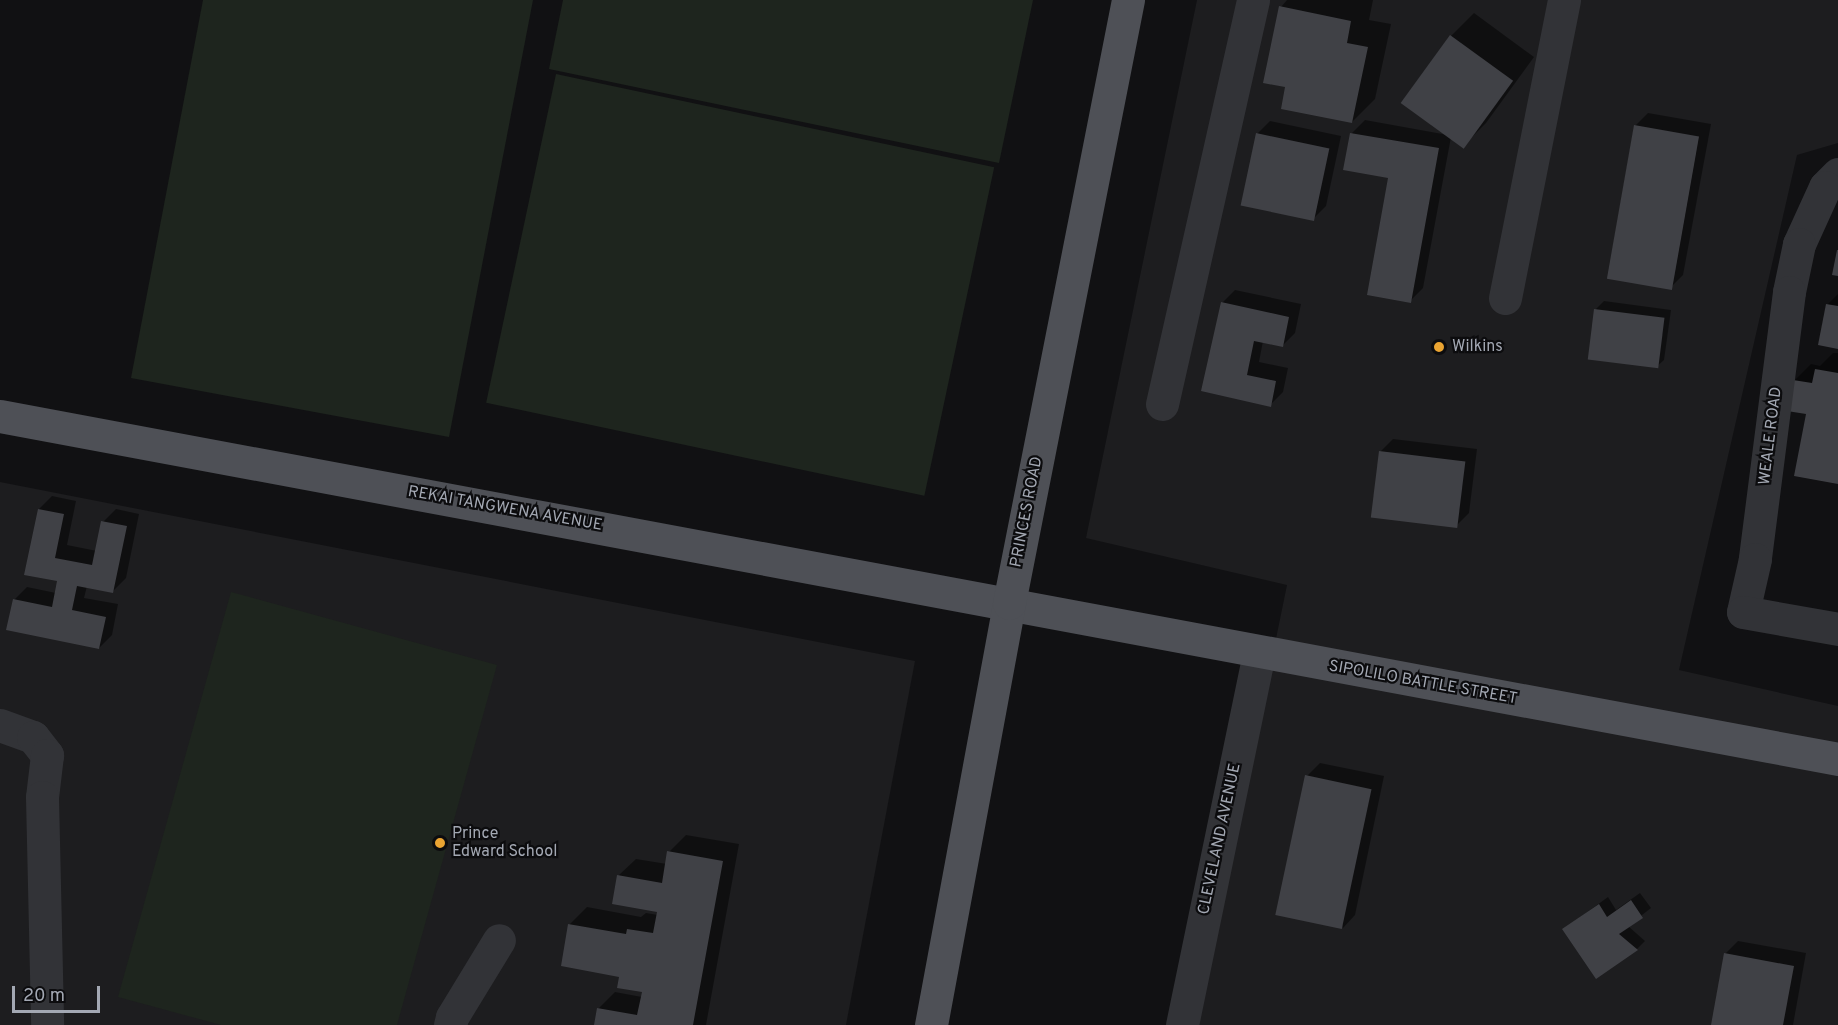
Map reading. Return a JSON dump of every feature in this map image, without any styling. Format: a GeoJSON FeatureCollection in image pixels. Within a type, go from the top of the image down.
{"type":"FeatureCollection","features":[{"type":"Feature","properties":{"kind":"main road","name":"PRINCES ROAD"},"geometry":{"type":"LineString","coordinates":[[931,1025],[1009,603],[1128,0]]}},
{"type":"Feature","properties":{"kind":"main road","name":"REKAI TANGWENA AVENUE"},"geometry":{"type":"LineString","coordinates":[[0,416],[1009,603]]}},
{"type":"Feature","properties":{"kind":"main road","name":"SIPOLILO BATTLE STREET"},"geometry":{"type":"LineString","coordinates":[[1009,603],[1259,653],[1838,759]]}},
{"type":"Feature","properties":{"kind":"street"},"geometry":{"type":"LineString","coordinates":[[1162,404],[1253,0]]}},
{"type":"Feature","properties":{"kind":"street"},"geometry":{"type":"LineString","coordinates":[[1505,298],[1564,0]]}},
{"type":"Feature","properties":{"kind":"street","name":"WEALE ROAD"},"geometry":{"type":"LineString","coordinates":[[1838,174],[1825,187],[1799,244],[1789,292],[1755,558],[1743,612],[1838,629]]}},
{"type":"Feature","properties":{"kind":"street","name":"CLEVELAND AVENUE"},"geometry":{"type":"LineString","coordinates":[[1182,1025],[1259,653]]}},
{"type":"Feature","properties":{"kind":"street"},"geometry":{"type":"LineString","coordinates":[[0,725],[33,737],[47,755],[42,798],[47,1025]]}},
{"type":"Feature","properties":{"kind":"street"},"geometry":{"type":"LineString","coordinates":[[450,1025],[452,1017],[499,940]]}},
{"type":"Feature","properties":{"kind":"shaded area"},"geometry":{"type":"Polygon","coordinates":[[[203,0],[533,0],[449,437],[131,378],[203,0]]]}},
{"type":"Feature","properties":{"kind":"shaded area"},"geometry":{"type":"Polygon","coordinates":[[[563,0],[1033,0],[999,163],[549,69],[563,0]]]}},
{"type":"Feature","properties":{"kind":"shaded area","name":"Wilkins"},"geometry":{"type":"Polygon","coordinates":[[[1197,0],[1838,0],[1838,143],[1797,155],[1679,670],[1838,706],[1838,1025],[1197,1025],[1287,585],[1086,538],[1197,0]]]}},
{"type":"Feature","properties":{"kind":"shaded area"},"geometry":{"type":"Polygon","coordinates":[[[556,74],[994,167],[924,496],[486,403],[556,74]]]}},
{"type":"Feature","properties":{"kind":"shaded area","name":"Prince Edward School"},"geometry":{"type":"Polygon","coordinates":[[[0,482],[915,661],[846,1025],[0,1025],[0,482]]]}},
{"type":"Feature","properties":{"kind":"shaded area"},"geometry":{"type":"Polygon","coordinates":[[[231,592],[497,665],[397,1025],[221,1025],[118,997],[231,592]]]}},
{"type":"Feature","properties":{"kind":"building"},"geometry":{"type":"Polygon","coordinates":[[[1279,6],[1351,21],[1347,43],[1368,47],[1352,123],[1281,109],[1285,87],[1263,83],[1279,6]]]}},
{"type":"Feature","properties":{"kind":"building"},"geometry":{"type":"Polygon","coordinates":[[[1450,35],[1513,81],[1464,149],[1401,103],[1450,35]]]}},
{"type":"Feature","properties":{"kind":"building"},"geometry":{"type":"Polygon","coordinates":[[[1634,125],[1699,136],[1672,290],[1607,279],[1634,125]]]}},
{"type":"Feature","properties":{"kind":"building"},"geometry":{"type":"Polygon","coordinates":[[[1256,133],[1329,149],[1314,221],[1241,205],[1256,133]]]}},
{"type":"Feature","properties":{"kind":"building"},"geometry":{"type":"Polygon","coordinates":[[[1350,133],[1439,148],[1411,303],[1367,295],[1388,178],[1343,170],[1350,133]]]}},
{"type":"Feature","properties":{"kind":"building"},"geometry":{"type":"Polygon","coordinates":[[[1838,250],[1838,276],[1832,275],[1838,250]]]}},
{"type":"Feature","properties":{"kind":"building"},"geometry":{"type":"Polygon","coordinates":[[[1221,302],[1289,317],[1283,347],[1254,341],[1247,375],[1276,381],[1271,407],[1201,391],[1221,302]]]}},
{"type":"Feature","properties":{"kind":"building"},"geometry":{"type":"Polygon","coordinates":[[[1826,304],[1838,306],[1838,349],[1818,345],[1826,304]]]}},
{"type":"Feature","properties":{"kind":"building"},"geometry":{"type":"Polygon","coordinates":[[[1594,309],[1664,318],[1658,368],[1588,360],[1594,309]]]}},
{"type":"Feature","properties":{"kind":"building"},"geometry":{"type":"Polygon","coordinates":[[[1815,369],[1838,373],[1838,484],[1794,476],[1806,414],[1787,411],[1793,380],[1812,383],[1815,369]]]}},
{"type":"Feature","properties":{"kind":"building"},"geometry":{"type":"Polygon","coordinates":[[[1379,451],[1465,462],[1457,528],[1371,518],[1379,451]]]}},
{"type":"Feature","properties":{"kind":"building"},"geometry":{"type":"Polygon","coordinates":[[[38,509],[64,514],[55,558],[92,565],[101,521],[127,526],[113,593],[77,586],[72,610],[106,617],[99,649],[6,630],[13,599],[52,607],[57,581],[24,575],[38,509]]]}},
{"type":"Feature","properties":{"kind":"building"},"geometry":{"type":"Polygon","coordinates":[[[1305,775],[1372,789],[1342,929],[1275,915],[1305,775]]]}},
{"type":"Feature","properties":{"kind":"building"},"geometry":{"type":"Polygon","coordinates":[[[667,851],[723,861],[693,1025],[594,1025],[597,1008],[637,1015],[642,992],[617,988],[619,977],[561,966],[568,924],[626,934],[627,929],[653,933],[657,912],[612,904],[617,875],[662,883],[667,851]]]}},
{"type":"Feature","properties":{"kind":"building"},"geometry":{"type":"Polygon","coordinates":[[[1631,900],[1643,918],[1619,934],[1638,950],[1596,979],[1562,929],[1599,904],[1607,917],[1631,900]]]}},
{"type":"Feature","properties":{"kind":"building"},"geometry":{"type":"Polygon","coordinates":[[[1724,953],[1794,966],[1783,1025],[1711,1025],[1724,953]]]}},
{"type":"Feature","properties":{"kind":"place","name":"Wilkins"},"geometry":{"type":"Point","coordinates":[1439,347]}},
{"type":"Feature","properties":{"kind":"place","name":"Prince Edward School"},"geometry":{"type":"Point","coordinates":[440,843]}}]}
